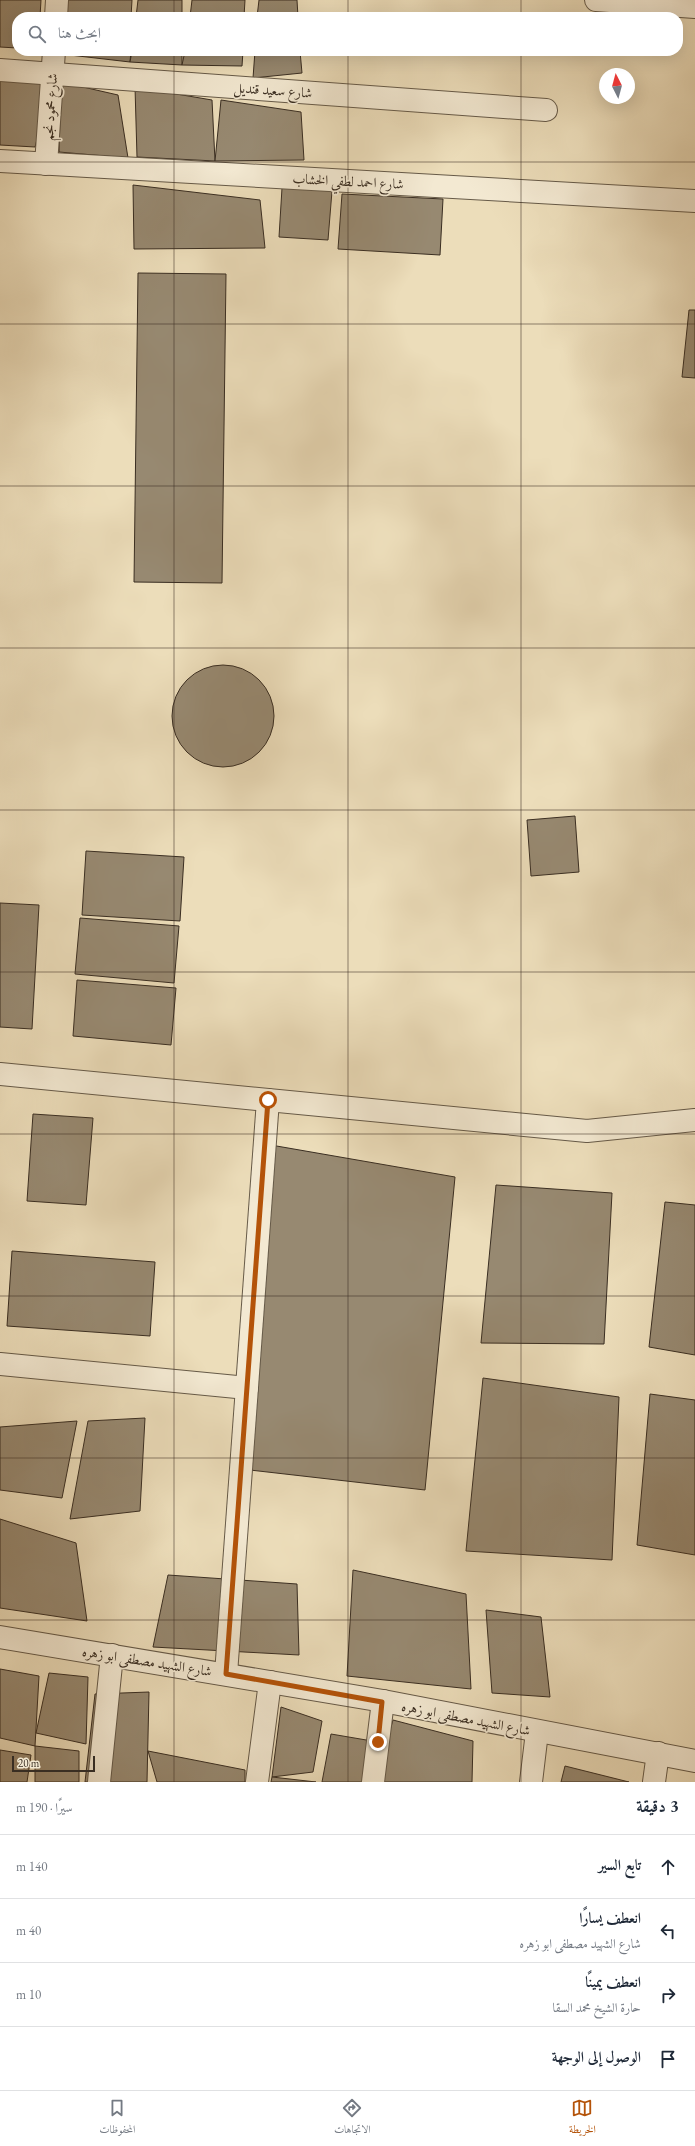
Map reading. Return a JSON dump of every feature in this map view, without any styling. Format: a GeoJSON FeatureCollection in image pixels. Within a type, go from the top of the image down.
{"type":"FeatureCollection","features":[{"type":"Feature","properties":{"kind":"street"},"geometry":{"type":"LineString","coordinates":[[56,12],[57,0]]}},
{"type":"Feature","properties":{"kind":"street"},"geometry":{"type":"LineString","coordinates":[[596,0],[695,7]]}},
{"type":"Feature","properties":{"kind":"street","name":"شارع محمود نجم"},"geometry":{"type":"LineString","coordinates":[[46,164],[54,56]]}},
{"type":"Feature","properties":{"kind":"street","name":"شارع سعيد قنديل"},"geometry":{"type":"LineString","coordinates":[[0,70],[546,110]]}},
{"type":"Feature","properties":{"kind":"street","name":"شارع احمد لطفي الخشاب"},"geometry":{"type":"LineString","coordinates":[[0,161],[695,201]]}},
{"type":"Feature","properties":{"kind":"street"},"geometry":{"type":"LineString","coordinates":[[0,1074],[587,1131],[695,1120]]}},
{"type":"Feature","properties":{"kind":"street"},"geometry":{"type":"LineString","coordinates":[[226,1674],[268,1100]]}},
{"type":"Feature","properties":{"kind":"street"},"geometry":{"type":"LineString","coordinates":[[0,1364],[247,1388]]}},
{"type":"Feature","properties":{"kind":"street","name":"شارع الشهيد مصطفى ابو زهره"},"geometry":{"type":"LineString","coordinates":[[0,1637],[226,1674],[695,1760]]}},
{"type":"Feature","properties":{"kind":"street"},"geometry":{"type":"LineString","coordinates":[[99,1782],[112,1655]]}},
{"type":"Feature","properties":{"kind":"street"},"geometry":{"type":"LineString","coordinates":[[257,1782],[270,1682]]}},
{"type":"Feature","properties":{"kind":"street"},"geometry":{"type":"LineString","coordinates":[[372,1782],[382,1702]]}},
{"type":"Feature","properties":{"kind":"street"},"geometry":{"type":"LineString","coordinates":[[531,1782],[537,1732]]}},
{"type":"Feature","properties":{"kind":"street"},"geometry":{"type":"LineString","coordinates":[[654,1782],[658,1753]]}},
{"type":"Feature","properties":{"kind":"building"},"geometry":{"type":"Polygon","coordinates":[[[0,0],[41,0],[40,12],[12,12],[12,48],[0,47],[0,0]]]}},
{"type":"Feature","properties":{"kind":"building"},"geometry":{"type":"Polygon","coordinates":[[[66,0],[132,0],[131,12],[65,12],[66,0]]]}},
{"type":"Feature","properties":{"kind":"building"},"geometry":{"type":"Polygon","coordinates":[[[138,0],[182,0],[182,12],[137,12],[138,0]]]}},
{"type":"Feature","properties":{"kind":"building"},"geometry":{"type":"Polygon","coordinates":[[[192,0],[245,0],[244,12],[191,12],[192,0]]]}},
{"type":"Feature","properties":{"kind":"building"},"geometry":{"type":"Polygon","coordinates":[[[259,0],[297,0],[298,12],[258,12],[259,0]]]}},
{"type":"Feature","properties":{"kind":"building"},"geometry":{"type":"Polygon","coordinates":[[[78,56],[131,56],[130,62],[78,56]]]}},
{"type":"Feature","properties":{"kind":"building"},"geometry":{"type":"Polygon","coordinates":[[[131,56],[182,56],[182,65],[130,62],[131,56]]]}},
{"type":"Feature","properties":{"kind":"building"},"geometry":{"type":"Polygon","coordinates":[[[184,56],[243,56],[242,66],[182,65],[184,56]]]}},
{"type":"Feature","properties":{"kind":"building"},"geometry":{"type":"Polygon","coordinates":[[[255,56],[300,56],[302,73],[253,78],[255,56]]]}},
{"type":"Feature","properties":{"kind":"building"},"geometry":{"type":"Polygon","coordinates":[[[0,78],[52,83],[35,147],[0,145],[0,78]]]}},
{"type":"Feature","properties":{"kind":"building"},"geometry":{"type":"Polygon","coordinates":[[[61,82],[118,95],[128,158],[59,152],[61,82]]]}},
{"type":"Feature","properties":{"kind":"building"},"geometry":{"type":"Polygon","coordinates":[[[135,87],[212,100],[215,161],[137,157],[135,87]]]}},
{"type":"Feature","properties":{"kind":"building"},"geometry":{"type":"Polygon","coordinates":[[[221,100],[301,112],[304,160],[215,161],[221,100]]]}},
{"type":"Feature","properties":{"kind":"building"},"geometry":{"type":"Polygon","coordinates":[[[133,185],[260,200],[265,248],[134,249],[133,185]]]}},
{"type":"Feature","properties":{"kind":"building"},"geometry":{"type":"Polygon","coordinates":[[[282,188],[332,191],[328,240],[279,237],[282,188]]]}},
{"type":"Feature","properties":{"kind":"building"},"geometry":{"type":"Polygon","coordinates":[[[342,194],[443,199],[440,255],[338,249],[342,194]]]}},
{"type":"Feature","properties":{"kind":"building"},"geometry":{"type":"Polygon","coordinates":[[[138,273],[226,274],[222,583],[134,582],[138,273]]]}},
{"type":"Feature","properties":{"kind":"building"},"geometry":{"type":"Polygon","coordinates":[[[689,310],[695,310],[695,378],[682,377],[689,310]]]}},
{"type":"Feature","properties":{"kind":"building"},"geometry":{"type":"Polygon","coordinates":[[[223,665],[243,669],[259,680],[270,696],[274,716],[270,736],[259,752],[243,763],[223,767],[203,763],[187,752],[176,736],[172,716],[176,696],[187,680],[203,669],[223,665]]]}},
{"type":"Feature","properties":{"kind":"building"},"geometry":{"type":"Polygon","coordinates":[[[575,816],[579,872],[531,876],[527,820],[575,816]]]}},
{"type":"Feature","properties":{"kind":"building"},"geometry":{"type":"Polygon","coordinates":[[[86,851],[184,857],[180,921],[82,915],[86,851]]]}},
{"type":"Feature","properties":{"kind":"building"},"geometry":{"type":"Polygon","coordinates":[[[0,903],[39,905],[32,1029],[0,1027],[0,903]]]}},
{"type":"Feature","properties":{"kind":"building"},"geometry":{"type":"Polygon","coordinates":[[[80,918],[179,926],[174,983],[75,974],[80,918]]]}},
{"type":"Feature","properties":{"kind":"building"},"geometry":{"type":"Polygon","coordinates":[[[77,980],[176,988],[171,1045],[73,1036],[77,980]]]}},
{"type":"Feature","properties":{"kind":"building"},"geometry":{"type":"Polygon","coordinates":[[[33,1114],[93,1118],[86,1205],[27,1201],[33,1114]]]}},
{"type":"Feature","properties":{"kind":"building"},"geometry":{"type":"Polygon","coordinates":[[[265,1144],[455,1177],[425,1490],[241,1469],[265,1144]]]}},
{"type":"Feature","properties":{"kind":"building"},"geometry":{"type":"Polygon","coordinates":[[[496,1185],[612,1193],[604,1344],[481,1343],[496,1185]]]}},
{"type":"Feature","properties":{"kind":"building"},"geometry":{"type":"Polygon","coordinates":[[[665,1202],[695,1205],[695,1355],[649,1347],[665,1202]]]}},
{"type":"Feature","properties":{"kind":"building"},"geometry":{"type":"Polygon","coordinates":[[[12,1251],[155,1262],[150,1336],[7,1326],[12,1251]]]}},
{"type":"Feature","properties":{"kind":"building"},"geometry":{"type":"Polygon","coordinates":[[[483,1378],[619,1397],[612,1560],[466,1551],[483,1378]]]}},
{"type":"Feature","properties":{"kind":"building"},"geometry":{"type":"Polygon","coordinates":[[[650,1394],[695,1400],[695,1555],[637,1545],[650,1394]]]}},
{"type":"Feature","properties":{"kind":"building"},"geometry":{"type":"Polygon","coordinates":[[[145,1418],[140,1511],[70,1519],[88,1421],[145,1418]]]}},
{"type":"Feature","properties":{"kind":"building"},"geometry":{"type":"Polygon","coordinates":[[[77,1421],[62,1498],[0,1490],[0,1427],[77,1421]]]}},
{"type":"Feature","properties":{"kind":"building"},"geometry":{"type":"Polygon","coordinates":[[[0,1519],[76,1543],[87,1621],[0,1608],[0,1519]]]}},
{"type":"Feature","properties":{"kind":"building"},"geometry":{"type":"Polygon","coordinates":[[[353,1570],[466,1594],[471,1689],[347,1676],[353,1570]]]}},
{"type":"Feature","properties":{"kind":"building"},"geometry":{"type":"Polygon","coordinates":[[[168,1575],[297,1584],[299,1655],[153,1647],[168,1575]]]}},
{"type":"Feature","properties":{"kind":"building"},"geometry":{"type":"Polygon","coordinates":[[[486,1610],[541,1617],[550,1697],[492,1693],[486,1610]]]}},
{"type":"Feature","properties":{"kind":"building"},"geometry":{"type":"Polygon","coordinates":[[[0,1669],[39,1676],[35,1746],[0,1738],[0,1669]]]}},
{"type":"Feature","properties":{"kind":"building"},"geometry":{"type":"Polygon","coordinates":[[[49,1673],[88,1677],[86,1744],[36,1733],[49,1673]]]}},
{"type":"Feature","properties":{"kind":"building"},"geometry":{"type":"Polygon","coordinates":[[[149,1692],[147,1782],[85,1782],[95,1694],[149,1692]]]}},
{"type":"Feature","properties":{"kind":"building"},"geometry":{"type":"Polygon","coordinates":[[[281,1707],[322,1721],[313,1772],[272,1777],[281,1707]]]}},
{"type":"Feature","properties":{"kind":"building"},"geometry":{"type":"Polygon","coordinates":[[[393,1720],[473,1741],[472,1782],[375,1782],[393,1720]]]}},
{"type":"Feature","properties":{"kind":"building"},"geometry":{"type":"Polygon","coordinates":[[[331,1734],[378,1742],[367,1782],[322,1782],[331,1734]]]}},
{"type":"Feature","properties":{"kind":"building"},"geometry":{"type":"Polygon","coordinates":[[[35,1746],[79,1751],[79,1782],[35,1782],[35,1746]]]}},
{"type":"Feature","properties":{"kind":"building"},"geometry":{"type":"Polygon","coordinates":[[[0,1750],[31,1755],[27,1782],[0,1782],[0,1750]]]}},
{"type":"Feature","properties":{"kind":"building"},"geometry":{"type":"Polygon","coordinates":[[[148,1751],[245,1770],[245,1782],[157,1782],[148,1751]]]}},
{"type":"Feature","properties":{"kind":"building"},"geometry":{"type":"Polygon","coordinates":[[[565,1766],[629,1782],[561,1782],[565,1766]]]}},
{"type":"Feature","properties":{"kind":"building"},"geometry":{"type":"Polygon","coordinates":[[[272,1777],[316,1782],[271,1782],[272,1777]]]}},
{"type":"Feature","properties":{"kind":"route"},"geometry":{"type":"LineString","coordinates":[[268,1100],[226,1674],[382,1702],[378,1742]]}}]}
